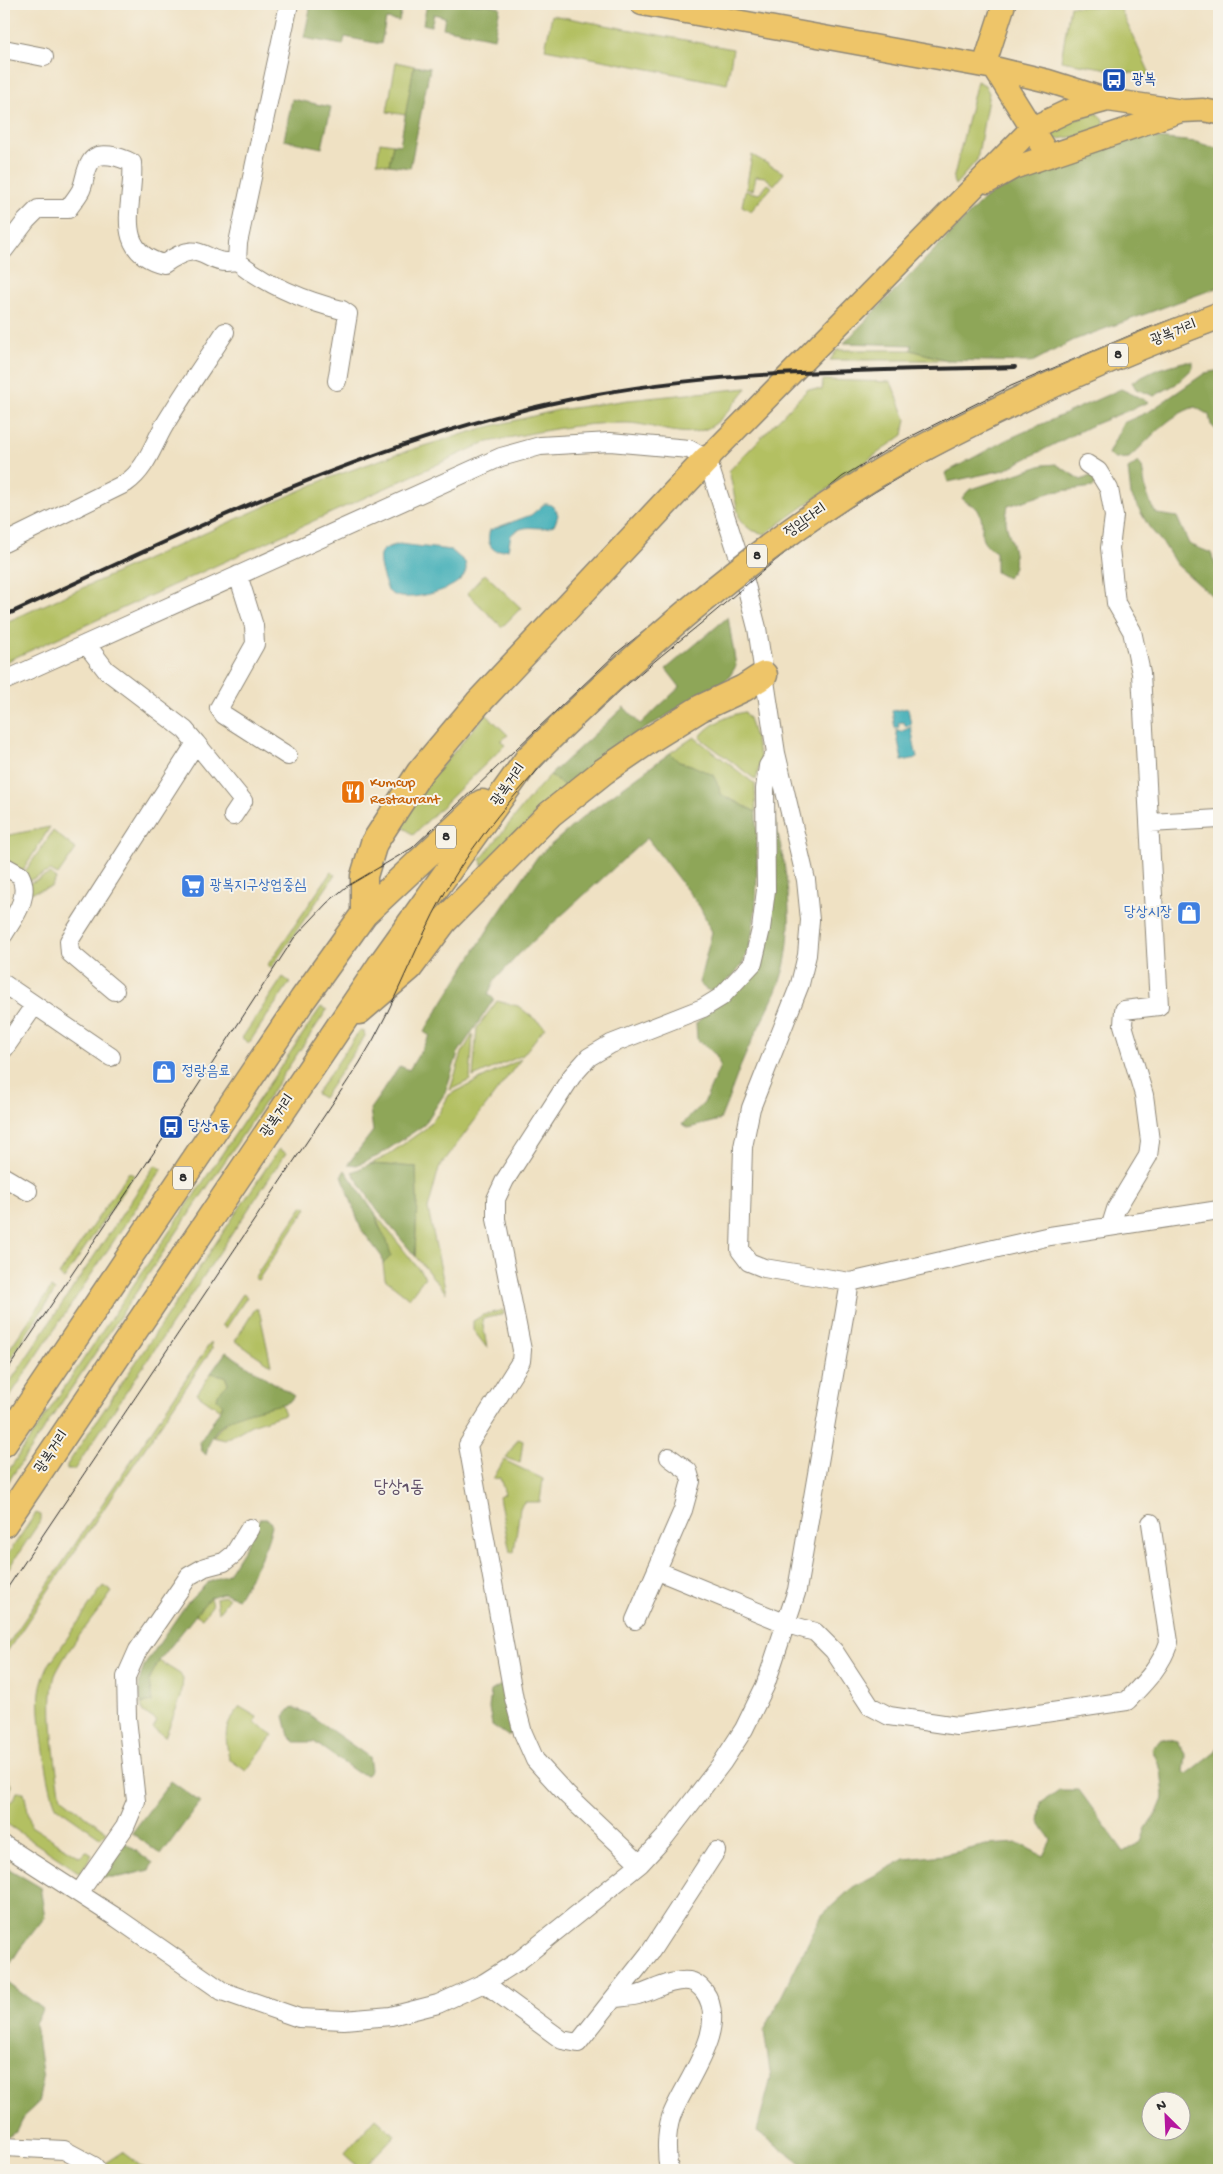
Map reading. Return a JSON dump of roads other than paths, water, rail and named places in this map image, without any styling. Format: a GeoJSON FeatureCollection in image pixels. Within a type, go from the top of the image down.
{"type":"FeatureCollection","features":[{"type":"Feature","properties":{"kind":"highway","name":"광복거리"},"geometry":{"type":"LineString","coordinates":[[1020,399],[1148,343],[1219,316]]}},
{"type":"Feature","properties":{"kind":"highway","name":"정임다리"},"geometry":{"type":"LineString","coordinates":[[528,759],[629,662],[791,531],[876,474],[1020,399]]}},
{"type":"Feature","properties":{"kind":"highway"},"geometry":{"type":"LineString","coordinates":[[364,914],[364,876],[374,843],[420,772],[478,703],[706,459]]}},
{"type":"Feature","properties":{"kind":"highway"},"geometry":{"type":"LineString","coordinates":[[340,1024],[366,1006],[409,968],[444,922],[470,893],[550,814],[604,771],[652,739],[701,708],[744,688],[764,675]]}},
{"type":"Feature","properties":{"kind":"highway","name":"광복거리"},"geometry":{"type":"LineString","coordinates":[[4,1444],[303,999],[364,914],[528,759]]}},
{"type":"Feature","properties":{"kind":"highway","name":"광복거리"},"geometry":{"type":"LineString","coordinates":[[4,1524],[340,1024],[427,898],[528,759]]}},
{"type":"Feature","properties":{"kind":"main road"},"geometry":{"type":"LineString","coordinates":[[642,4],[989,67],[1048,81],[1108,100],[1202,111],[1219,127]]}},
{"type":"Feature","properties":{"kind":"main road"},"geometry":{"type":"LineString","coordinates":[[1004,4],[989,67],[1050,156]]}},
{"type":"Feature","properties":{"kind":"main road"},"geometry":{"type":"LineString","coordinates":[[706,459],[1032,128],[1068,111],[1108,100]]}},
{"type":"Feature","properties":{"kind":"main road"},"geometry":{"type":"LineString","coordinates":[[1108,100],[1125,129]]}},
{"type":"Feature","properties":{"kind":"main road"},"geometry":{"type":"LineString","coordinates":[[969,192],[1013,168],[1125,129],[1202,111]]}},
{"type":"Feature","properties":{"kind":"street"},"geometry":{"type":"LineString","coordinates":[[238,261],[238,242],[289,4]]}},
{"type":"Feature","properties":{"kind":"street"},"geometry":{"type":"LineString","coordinates":[[4,49],[44,57]]}},
{"type":"Feature","properties":{"kind":"street"},"geometry":{"type":"LineString","coordinates":[[4,250],[26,221],[38,209],[68,209],[81,190],[89,164],[94,158],[104,155],[125,159],[132,163],[128,224],[130,235],[146,256],[155,262],[164,264],[185,251],[195,250],[221,262],[238,261],[250,272],[300,296],[342,310],[348,314],[338,381]]}},
{"type":"Feature","properties":{"kind":"street"},"geometry":{"type":"LineString","coordinates":[[4,543],[126,483],[136,476],[142,470],[164,426],[225,332]]}},
{"type":"Feature","properties":{"kind":"street"},"geometry":{"type":"LineString","coordinates":[[4,680],[501,457],[540,446],[586,442],[654,445],[689,449],[706,459],[743,575],[757,628],[776,752],[806,880],[810,920],[808,955],[800,984],[751,1108],[743,1147],[740,1250],[749,1262],[764,1268],[850,1282],[972,1252],[1111,1225],[1219,1210]]}},
{"type":"Feature","properties":{"kind":"street"},"geometry":{"type":"LineString","coordinates":[[1087,464],[1104,478],[1111,500],[1113,532],[1110,548],[1116,603],[1132,631],[1141,673],[1159,1006],[1124,1010],[1122,1025],[1144,1095],[1150,1141],[1148,1156],[1116,1209],[1111,1225]]}},
{"type":"Feature","properties":{"kind":"street"},"geometry":{"type":"LineString","coordinates":[[238,575],[254,626],[255,644],[219,708],[224,714],[288,756]]}},
{"type":"Feature","properties":{"kind":"street"},"geometry":{"type":"LineString","coordinates":[[86,644],[106,670],[184,730],[196,744],[243,802],[233,816]]}},
{"type":"Feature","properties":{"kind":"street"},"geometry":{"type":"LineString","coordinates":[[115,991],[70,953],[69,941],[196,744]]}},
{"type":"Feature","properties":{"kind":"street"},"geometry":{"type":"LineString","coordinates":[[640,1864],[567,1795],[535,1760],[523,1733],[514,1699],[468,1445],[521,1361],[522,1350],[496,1219],[496,1199],[505,1180],[572,1076],[589,1057],[611,1044],[703,1008],[721,997],[753,964],[761,929],[766,890],[765,789],[768,766],[776,752]]}},
{"type":"Feature","properties":{"kind":"street"},"geometry":{"type":"LineString","coordinates":[[1150,823],[1219,819]]}},
{"type":"Feature","properties":{"kind":"street"},"geometry":{"type":"LineString","coordinates":[[4,866],[20,875],[24,890],[21,903],[4,934]]}},
{"type":"Feature","properties":{"kind":"street"},"geometry":{"type":"LineString","coordinates":[[4,984],[111,1057]]}},
{"type":"Feature","properties":{"kind":"street"},"geometry":{"type":"LineString","coordinates":[[4,1049],[34,1006]]}},
{"type":"Feature","properties":{"kind":"street"},"geometry":{"type":"LineString","coordinates":[[4,1177],[28,1192]]}},
{"type":"Feature","properties":{"kind":"street"},"geometry":{"type":"LineString","coordinates":[[4,1845],[80,1893],[222,1991],[299,2018],[344,2020],[391,2016],[438,2004],[484,1983],[520,1960],[640,1864],[695,1799],[722,1763],[744,1729],[765,1686],[797,1590],[850,1282]]}},
{"type":"Feature","properties":{"kind":"street"},"geometry":{"type":"LineString","coordinates":[[635,1620],[658,1572],[683,1510],[691,1481],[688,1471],[668,1457]]}},
{"type":"Feature","properties":{"kind":"street"},"geometry":{"type":"LineString","coordinates":[[658,1572],[787,1624],[815,1632],[834,1651],[870,1706],[889,1716],[957,1726],[1039,1712],[1127,1701],[1163,1659],[1169,1642],[1151,1522]]}},
{"type":"Feature","properties":{"kind":"street"},"geometry":{"type":"LineString","coordinates":[[80,1893],[125,1827],[136,1801],[127,1718],[126,1677],[138,1650],[189,1576],[205,1567],[224,1562],[234,1554],[250,1528]]}},
{"type":"Feature","properties":{"kind":"street"},"geometry":{"type":"LineString","coordinates":[[484,1983],[562,2040],[578,2043],[651,1951],[716,1851]]}},
{"type":"Feature","properties":{"kind":"street"},"geometry":{"type":"LineString","coordinates":[[615,1998],[636,1995],[677,1982],[690,1981],[699,1984],[707,1996],[712,2012],[712,2030],[671,2118],[667,2142],[669,2170]]}},
{"type":"Feature","properties":{"kind":"street"},"geometry":{"type":"LineString","coordinates":[[4,2147],[64,2150],[98,2170]]}},
{"type":"Feature","properties":{"kind":"water"},"geometry":{"type":"Polygon","coordinates":[[[544,504],[551,505],[556,511],[558,515],[555,524],[550,527],[523,528],[517,531],[511,535],[508,549],[496,551],[491,547],[488,539],[490,530],[531,515],[544,504]]]}},
{"type":"Feature","properties":{"kind":"water"},"geometry":{"type":"Polygon","coordinates":[[[399,544],[451,550],[465,562],[466,571],[462,578],[454,585],[444,590],[420,596],[396,596],[388,591],[382,572],[380,556],[381,552],[385,549],[399,544]]]}},
{"type":"Feature","properties":{"kind":"water"},"geometry":{"type":"Polygon","coordinates":[[[908,708],[911,725],[905,726],[904,722],[898,723],[899,727],[895,728],[892,711],[908,708]]]}},
{"type":"Feature","properties":{"kind":"water"},"geometry":{"type":"Polygon","coordinates":[[[911,727],[917,758],[902,761],[896,730],[900,732],[911,727]]]}},
{"type":"Feature","properties":{"kind":"tram line"},"geometry":{"type":"LineString","coordinates":[[4,1375],[171,1127],[294,938],[327,903],[346,887],[412,848],[619,651],[724,568],[785,524],[842,477],[896,444],[1011,386],[1145,329],[1219,302]]}},
{"type":"Feature","properties":{"kind":"tram line"},"geometry":{"type":"LineString","coordinates":[[4,1593],[359,1064],[386,1015],[433,914],[461,866],[485,832],[539,769],[599,710],[662,655],[788,551],[850,507],[900,477],[1004,422],[1111,373],[1219,330]]}},
{"type":"Feature","properties":{"kind":"railway"},"geometry":{"type":"LineString","coordinates":[[4,616],[149,549],[294,486],[368,457],[443,432],[520,411],[598,394],[701,380],[806,373],[1015,367]]}},
{"type":"Feature","properties":{"kind":"place","name":"광복"},"geometry":{"type":"Point","coordinates":[1114,80]}},
{"type":"Feature","properties":{"kind":"place","name":"Kumcup Restaurant"},"geometry":{"type":"Point","coordinates":[353,792]}},
{"type":"Feature","properties":{"kind":"place","name":"광복지구상업중심"},"geometry":{"type":"Point","coordinates":[193,886]}},
{"type":"Feature","properties":{"kind":"place","name":"당상시장"},"geometry":{"type":"Point","coordinates":[1189,913]}},
{"type":"Feature","properties":{"kind":"place","name":"정랑음료"},"geometry":{"type":"Point","coordinates":[164,1072]}},
{"type":"Feature","properties":{"kind":"place","name":"당상1동"},"geometry":{"type":"Point","coordinates":[171,1127]}},
{"type":"Feature","properties":{"kind":"district","name":"당상1동"},"geometry":{"type":"Point","coordinates":[399,1488]}}]}
